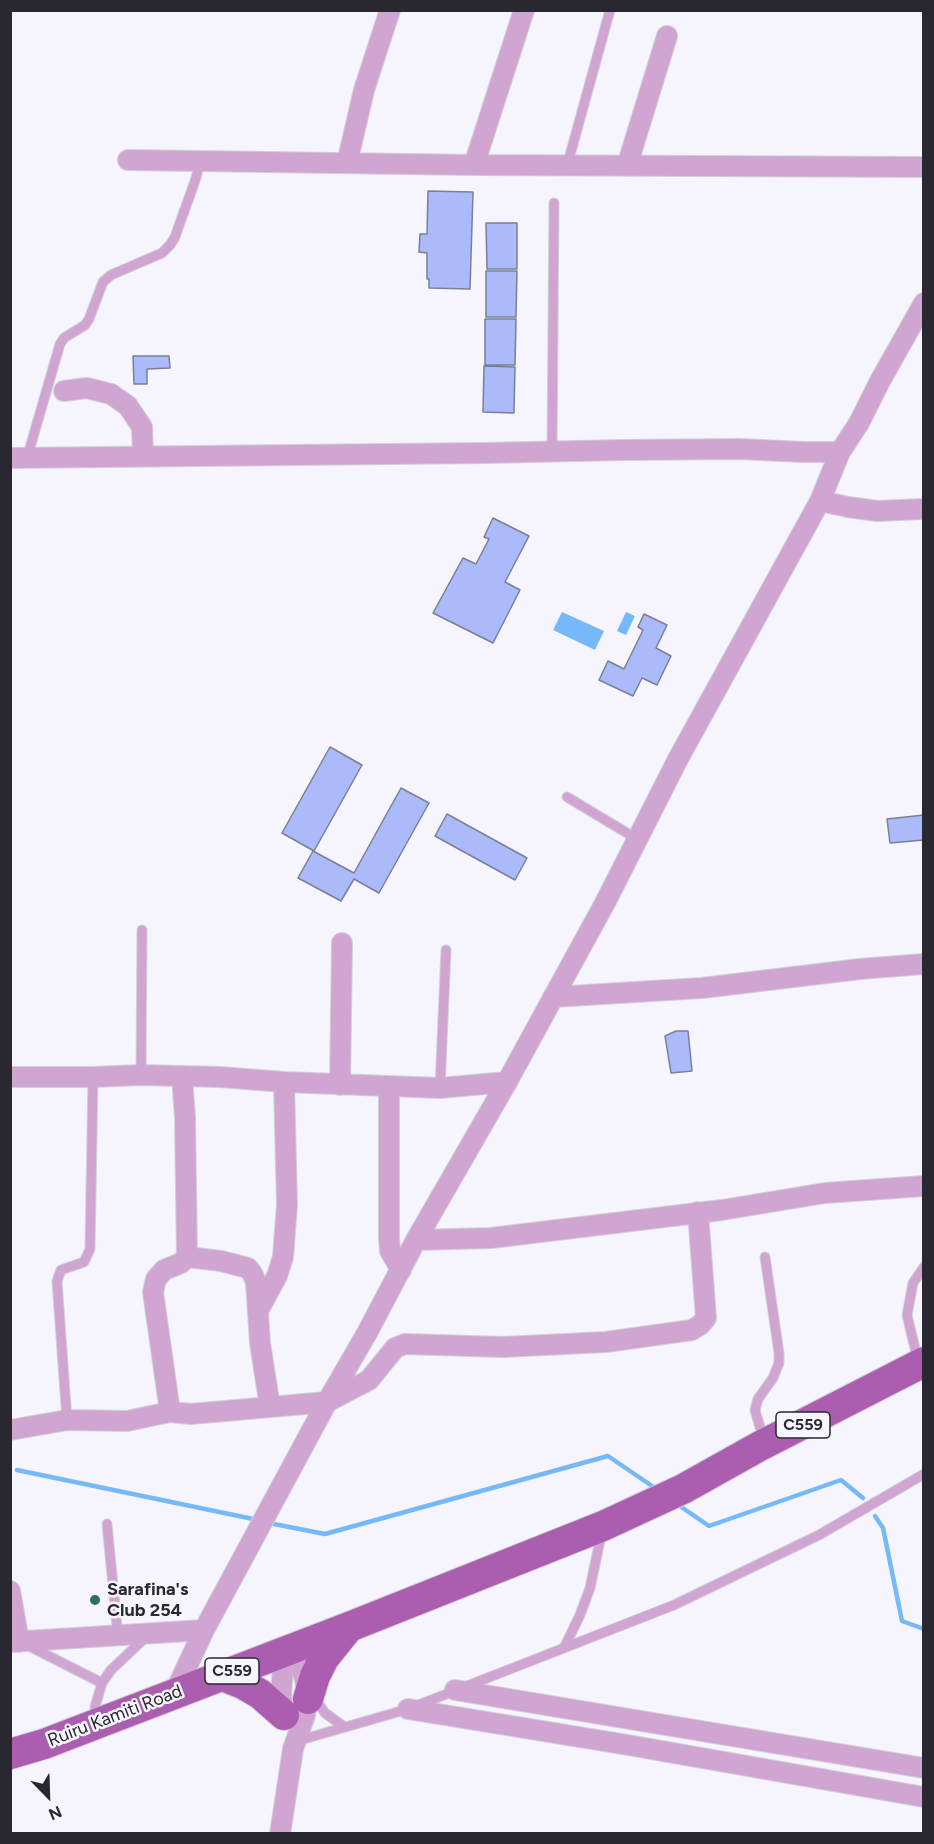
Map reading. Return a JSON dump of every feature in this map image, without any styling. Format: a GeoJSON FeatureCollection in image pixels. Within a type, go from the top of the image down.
{"type":"FeatureCollection","features":[{"type":"Feature","properties":{"kind":"main road","name":"C559"},"geometry":{"type":"LineString","coordinates":[[765,1444],[921,1363]]}},
{"type":"Feature","properties":{"kind":"main road","name":"Ruiru Kamiti Road"},"geometry":{"type":"LineString","coordinates":[[10,1744],[99,1695],[178,1684],[220,1675],[349,1627],[636,1512],[765,1444]]}},
{"type":"Feature","properties":{"kind":"main road","name":"Ruiru Kamiti Road"},"geometry":{"type":"LineString","coordinates":[[10,1754],[44,1744],[178,1684],[335,1620],[453,1585]]}},
{"type":"Feature","properties":{"kind":"main road"},"geometry":{"type":"LineString","coordinates":[[220,1675],[251,1689],[301,1702],[324,1658],[349,1627]]}},
{"type":"Feature","properties":{"kind":"street"},"geometry":{"type":"LineString","coordinates":[[347,163],[364,90],[390,10]]}},
{"type":"Feature","properties":{"kind":"street"},"geometry":{"type":"LineString","coordinates":[[474,165],[524,10]]}},
{"type":"Feature","properties":{"kind":"street"},"geometry":{"type":"LineString","coordinates":[[627,166],[667,36]]}},
{"type":"Feature","properties":{"kind":"street"},"geometry":{"type":"LineString","coordinates":[[128,160],[567,166],[924,167]]}},
{"type":"Feature","properties":{"kind":"street"},"geometry":{"type":"LineString","coordinates":[[178,1684],[204,1630],[327,1402],[606,901],[678,759],[820,501],[840,452],[859,423],[924,303]]}},
{"type":"Feature","properties":{"kind":"street"},"geometry":{"type":"LineString","coordinates":[[64,391],[87,388],[111,394],[128,406],[142,427],[142,456]]}},
{"type":"Feature","properties":{"kind":"street"},"geometry":{"type":"LineString","coordinates":[[19,458],[739,449],[840,452]]}},
{"type":"Feature","properties":{"kind":"street"},"geometry":{"type":"LineString","coordinates":[[820,501],[877,511],[924,509]]}},
{"type":"Feature","properties":{"kind":"street"},"geometry":{"type":"LineString","coordinates":[[340,1084],[342,944]]}},
{"type":"Feature","properties":{"kind":"street"},"geometry":{"type":"LineString","coordinates":[[553,997],[702,988],[860,969],[924,964]]}},
{"type":"Feature","properties":{"kind":"street"},"geometry":{"type":"LineString","coordinates":[[10,1077],[182,1076],[440,1088],[507,1082]]}},
{"type":"Feature","properties":{"kind":"street"},"geometry":{"type":"LineString","coordinates":[[170,1412],[153,1292],[156,1279],[164,1270],[181,1263],[187,1257],[185,1118],[182,1076]]}},
{"type":"Feature","properties":{"kind":"street"},"geometry":{"type":"LineString","coordinates":[[259,1309],[277,1276],[283,1257],[287,1205],[284,1082]]}},
{"type":"Feature","properties":{"kind":"street"},"geometry":{"type":"LineString","coordinates":[[388,1086],[389,1238],[390,1251],[400,1270]]}},
{"type":"Feature","properties":{"kind":"street"},"geometry":{"type":"LineString","coordinates":[[416,1240],[491,1238],[698,1212],[825,1193],[924,1186]]}},
{"type":"Feature","properties":{"kind":"street"},"geometry":{"type":"LineString","coordinates":[[10,1430],[67,1420],[127,1420],[170,1412],[191,1414],[327,1402],[369,1380],[395,1348],[405,1344],[503,1347],[606,1342],[693,1330],[706,1317],[698,1212]]}},
{"type":"Feature","properties":{"kind":"street"},"geometry":{"type":"LineString","coordinates":[[187,1257],[220,1261],[248,1268],[256,1282],[260,1344],[270,1407]]}},
{"type":"Feature","properties":{"kind":"street"},"geometry":{"type":"LineString","coordinates":[[10,1591],[15,1642],[204,1630]]}},
{"type":"Feature","properties":{"kind":"street"},"geometry":{"type":"LineString","coordinates":[[289,1649],[281,1696],[301,1702]]}},
{"type":"Feature","properties":{"kind":"street"},"geometry":{"type":"LineString","coordinates":[[280,1833],[305,1679],[289,1649]]}},
{"type":"Feature","properties":{"kind":"street"},"geometry":{"type":"LineString","coordinates":[[455,1690],[924,1768]]}},
{"type":"Feature","properties":{"kind":"street"},"geometry":{"type":"LineString","coordinates":[[295,1745],[305,1715],[301,1702]]}},
{"type":"Feature","properties":{"kind":"street"},"geometry":{"type":"LineString","coordinates":[[408,1709],[924,1797]]}},
{"type":"Feature","properties":{"kind":"lane"},"geometry":{"type":"LineString","coordinates":[[567,166],[610,10]]}},
{"type":"Feature","properties":{"kind":"lane"},"geometry":{"type":"LineString","coordinates":[[19,458],[64,338],[89,320],[103,282],[111,275],[162,253],[170,245],[175,237],[200,161]]}},
{"type":"Feature","properties":{"kind":"lane"},"geometry":{"type":"LineString","coordinates":[[552,451],[554,203]]}},
{"type":"Feature","properties":{"kind":"lane"},"geometry":{"type":"LineString","coordinates":[[567,797],[637,839]]}},
{"type":"Feature","properties":{"kind":"lane"},"geometry":{"type":"LineString","coordinates":[[141,1075],[142,930]]}},
{"type":"Feature","properties":{"kind":"lane"},"geometry":{"type":"LineString","coordinates":[[440,1088],[446,950]]}},
{"type":"Feature","properties":{"kind":"lane"},"geometry":{"type":"LineString","coordinates":[[67,1420],[57,1281],[61,1270],[84,1262],[90,1249],[93,1077]]}},
{"type":"Feature","properties":{"kind":"lane"},"geometry":{"type":"LineString","coordinates":[[765,1257],[779,1353],[779,1363],[773,1378],[758,1400],[755,1410],[765,1444]]}},
{"type":"Feature","properties":{"kind":"lane"},"geometry":{"type":"LineString","coordinates":[[921,1363],[907,1315],[913,1283],[924,1267]]}},
{"type":"Feature","properties":{"kind":"lane"},"geometry":{"type":"LineString","coordinates":[[295,1745],[343,1726],[408,1709],[684,1600],[819,1535],[924,1474]]}},
{"type":"Feature","properties":{"kind":"lane"},"geometry":{"type":"LineString","coordinates":[[107,1524],[117,1636]]}},
{"type":"Feature","properties":{"kind":"lane"},"geometry":{"type":"LineString","coordinates":[[564,1648],[590,1588],[603,1526]]}},
{"type":"Feature","properties":{"kind":"lane"},"geometry":{"type":"LineString","coordinates":[[15,1642],[99,1695],[111,1670],[150,1634]]}},
{"type":"Feature","properties":{"kind":"lane"},"geometry":{"type":"LineString","coordinates":[[301,1702],[325,1713],[343,1726]]}},
{"type":"Feature","properties":{"kind":"water"},"geometry":{"type":"Polygon","coordinates":[[[562,612],[604,631],[595,650],[553,630],[562,612]]]}},
{"type":"Feature","properties":{"kind":"water"},"geometry":{"type":"Polygon","coordinates":[[[626,612],[635,616],[626,635],[617,631],[626,612]]]}},
{"type":"Feature","properties":{"kind":"building"},"geometry":{"type":"Polygon","coordinates":[[[428,191],[473,192],[470,289],[429,288],[427,253],[419,252],[420,234],[427,234],[428,191]]]}},
{"type":"Feature","properties":{"kind":"building"},"geometry":{"type":"Polygon","coordinates":[[[486,223],[517,223],[517,269],[487,269],[486,223]]]}},
{"type":"Feature","properties":{"kind":"building"},"geometry":{"type":"Polygon","coordinates":[[[486,271],[517,271],[516,317],[486,317],[486,271]]]}},
{"type":"Feature","properties":{"kind":"building"},"geometry":{"type":"Polygon","coordinates":[[[485,319],[516,319],[515,365],[485,365],[485,319]]]}},
{"type":"Feature","properties":{"kind":"building"},"geometry":{"type":"Polygon","coordinates":[[[133,356],[169,356],[170,368],[147,369],[147,384],[134,384],[133,356]]]}},
{"type":"Feature","properties":{"kind":"building"},"geometry":{"type":"Polygon","coordinates":[[[484,366],[515,367],[514,413],[483,412],[484,366]]]}},
{"type":"Feature","properties":{"kind":"building"},"geometry":{"type":"Polygon","coordinates":[[[493,518],[529,536],[505,582],[520,590],[493,643],[433,613],[463,558],[476,564],[489,539],[484,537],[493,518]]]}},
{"type":"Feature","properties":{"kind":"building"},"geometry":{"type":"Polygon","coordinates":[[[644,614],[667,625],[656,648],[671,656],[657,685],[642,678],[633,696],[599,680],[608,661],[624,669],[643,630],[638,627],[644,614]]]}},
{"type":"Feature","properties":{"kind":"building"},"geometry":{"type":"Polygon","coordinates":[[[330,747],[362,765],[314,851],[282,833],[330,747]]]}},
{"type":"Feature","properties":{"kind":"building"},"geometry":{"type":"Polygon","coordinates":[[[401,788],[429,803],[379,893],[354,879],[341,901],[298,878],[313,851],[354,873],[401,788]]]}},
{"type":"Feature","properties":{"kind":"building"},"geometry":{"type":"Polygon","coordinates":[[[447,814],[527,858],[515,880],[435,836],[447,814]]]}},
{"type":"Feature","properties":{"kind":"building"},"geometry":{"type":"Polygon","coordinates":[[[924,815],[924,840],[890,843],[887,819],[924,815]]]}},
{"type":"Feature","properties":{"kind":"building"},"geometry":{"type":"Polygon","coordinates":[[[676,1031],[688,1031],[692,1071],[671,1073],[665,1036],[676,1031]]]}},
{"type":"Feature","properties":{"kind":"waterway"},"geometry":{"type":"LineString","coordinates":[[269,1523],[325,1534],[608,1456],[655,1488]]}},
{"type":"Feature","properties":{"kind":"waterway"},"geometry":{"type":"LineString","coordinates":[[17,1470],[258,1520]]}},
{"type":"Feature","properties":{"kind":"waterway"},"geometry":{"type":"LineString","coordinates":[[677,1504],[709,1526],[841,1480],[863,1498]]}},
{"type":"Feature","properties":{"kind":"waterway"},"geometry":{"type":"LineString","coordinates":[[875,1516],[883,1528],[902,1621],[924,1629]]}},
{"type":"Feature","properties":{"kind":"place","name":"Sarafina's Club 254"},"geometry":{"type":"Point","coordinates":[95,1600]}}]}
